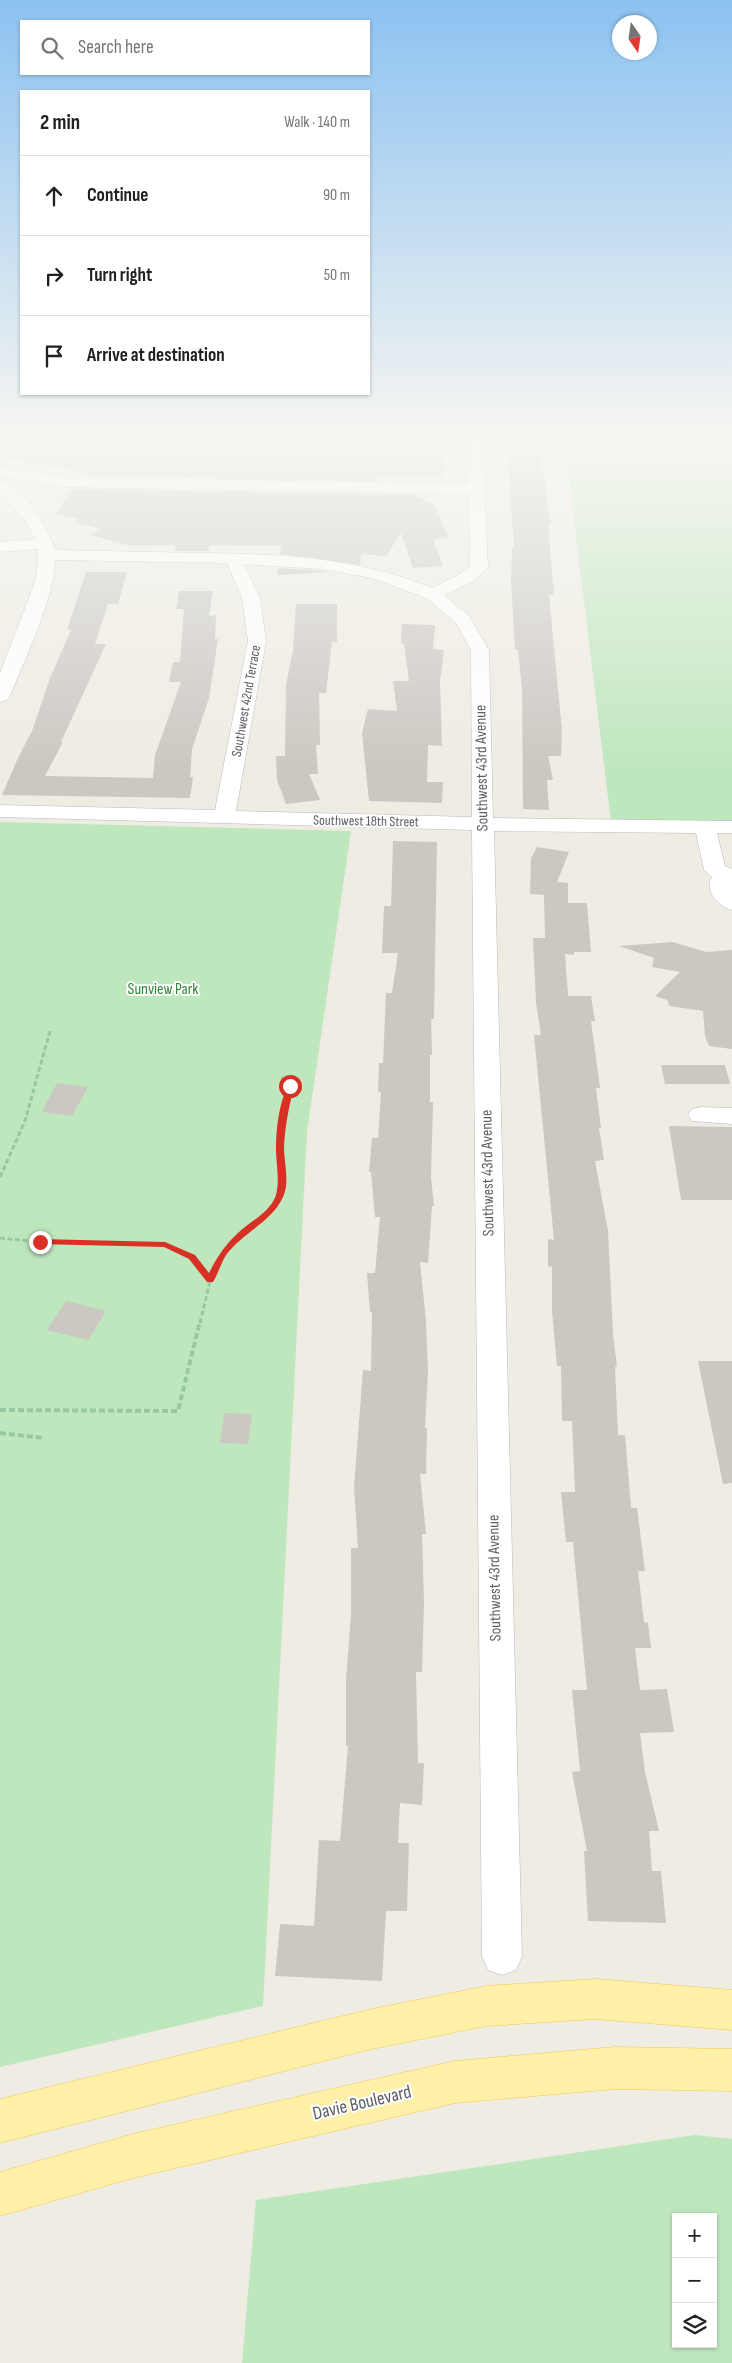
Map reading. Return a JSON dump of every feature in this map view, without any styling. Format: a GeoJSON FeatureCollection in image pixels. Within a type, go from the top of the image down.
{"type":"FeatureCollection","features":[{"type":"Feature","properties":{"kind":"main road"},"geometry":{"type":"LineString","coordinates":[[0,2121],[372,2029],[486,2006],[596,1999],[732,2010]]}},
{"type":"Feature","properties":{"kind":"main road","name":"Davie Boulevard"},"geometry":{"type":"LineString","coordinates":[[0,2194],[133,2156],[455,2082],[616,2068],[732,2070]]}},
{"type":"Feature","properties":{"kind":"street","name":"Southwest 43rd Avenue"},"geometry":{"type":"LineString","coordinates":[[6,547],[294,560],[338,564],[407,582],[432,594],[463,620],[480,650],[502,1956]]}},
{"type":"Feature","properties":{"kind":"street"},"geometry":{"type":"LineString","coordinates":[[432,594],[466,578],[478,568],[477,547]]}},
{"type":"Feature","properties":{"kind":"street"},"geometry":{"type":"LineString","coordinates":[[0,696],[43,585],[46,549]]}},
{"type":"Feature","properties":{"kind":"street","name":"Southwest 42nd Terrace"},"geometry":{"type":"LineString","coordinates":[[224,818],[257,641],[256,612],[245,581],[232,558]]}},
{"type":"Feature","properties":{"kind":"street","name":"Southwest 18th Street"},"geometry":{"type":"LineString","coordinates":[[0,812],[482,824],[732,827]]}},
{"type":"Feature","properties":{"kind":"street"},"geometry":{"type":"LineString","coordinates":[[705,827],[715,870],[731,876]]}},
{"type":"Feature","properties":{"kind":"street"},"geometry":{"type":"LineString","coordinates":[[731,876],[720,882],[720,889],[732,903]]}},
{"type":"Feature","properties":{"kind":"street"},"geometry":{"type":"LineString","coordinates":[[701,1115],[732,1116]]}},
{"type":"Feature","properties":{"kind":"path"},"geometry":{"type":"LineString","coordinates":[[0,1177],[24,1121],[50,1031]]}},
{"type":"Feature","properties":{"kind":"path"},"geometry":{"type":"LineString","coordinates":[[0,1410],[178,1411],[210,1280],[222,1254],[243,1233],[262,1219],[280,1196],[282,1116],[290,1086],[282,1077]]}},
{"type":"Feature","properties":{"kind":"path"},"geometry":{"type":"LineString","coordinates":[[0,1238],[40,1242],[165,1244],[192,1257],[210,1280]]}},
{"type":"Feature","properties":{"kind":"path"},"geometry":{"type":"LineString","coordinates":[[0,1434],[45,1438]]}},
{"type":"Feature","properties":{"kind":"green space"},"geometry":{"type":"Polygon","coordinates":[[[577,547],[732,547],[732,821],[611,822],[577,547]]]}},
{"type":"Feature","properties":{"kind":"green space","name":"Sunview Park"},"geometry":{"type":"Polygon","coordinates":[[[0,822],[351,831],[307,1132],[263,2006],[0,2067],[0,822]]]}},
{"type":"Feature","properties":{"kind":"green space"},"geometry":{"type":"Polygon","coordinates":[[[695,2135],[732,2139],[732,2363],[242,2363],[256,2200],[695,2135]]]}},
{"type":"Feature","properties":{"kind":"building"},"geometry":{"type":"Polygon","coordinates":[[[175,547],[209,547],[208,551],[174,551],[175,547]]]}},
{"type":"Feature","properties":{"kind":"building"},"geometry":{"type":"Polygon","coordinates":[[[281,547],[392,547],[386,556],[361,554],[360,565],[280,554],[281,547]]]}},
{"type":"Feature","properties":{"kind":"building"},"geometry":{"type":"Polygon","coordinates":[[[406,547],[436,547],[443,566],[413,568],[406,547]]]}},
{"type":"Feature","properties":{"kind":"building"},"geometry":{"type":"Polygon","coordinates":[[[550,547],[554,595],[549,595],[562,731],[561,756],[548,756],[553,780],[547,780],[549,810],[523,809],[522,690],[518,650],[515,650],[511,581],[512,548],[550,547]]]}},
{"type":"Feature","properties":{"kind":"building"},"geometry":{"type":"Polygon","coordinates":[[[278,568],[321,571],[328,572],[277,575],[278,568]]]}},
{"type":"Feature","properties":{"kind":"building"},"geometry":{"type":"Polygon","coordinates":[[[86,572],[127,572],[118,604],[108,604],[95,644],[106,644],[61,742],[63,742],[45,776],[153,778],[155,755],[181,682],[169,682],[173,662],[180,662],[184,609],[176,609],[179,591],[213,591],[209,616],[216,615],[215,639],[218,639],[209,698],[192,749],[190,777],[193,777],[190,798],[2,795],[32,731],[50,678],[71,630],[67,630],[86,572]]]}},
{"type":"Feature","properties":{"kind":"building"},"geometry":{"type":"Polygon","coordinates":[[[296,604],[337,604],[337,642],[332,642],[326,693],[319,693],[320,745],[316,745],[318,774],[309,774],[320,800],[286,804],[277,780],[276,756],[285,756],[286,685],[293,650],[296,604]]]}},
{"type":"Feature","properties":{"kind":"building"},"geometry":{"type":"Polygon","coordinates":[[[402,624],[435,625],[433,649],[444,650],[440,682],[442,746],[428,745],[427,782],[443,782],[442,803],[369,801],[362,733],[368,709],[397,711],[393,681],[409,681],[404,644],[401,644],[402,624]]]}},
{"type":"Feature","properties":{"kind":"building"},"geometry":{"type":"Polygon","coordinates":[[[393,841],[437,842],[434,1019],[431,1019],[432,1055],[430,1055],[430,1102],[433,1102],[431,1178],[434,1206],[432,1206],[428,1263],[420,1262],[426,1321],[428,1373],[425,1428],[427,1428],[426,1474],[420,1474],[426,1534],[422,1534],[424,1600],[422,1672],[416,1672],[418,1763],[424,1763],[422,1805],[400,1803],[398,1843],[409,1843],[407,1911],[386,1911],[382,1981],[275,1976],[280,1924],[314,1926],[319,1840],[340,1841],[348,1746],[346,1746],[346,1680],[351,1614],[351,1548],[358,1548],[354,1487],[363,1370],[371,1371],[372,1312],[370,1312],[367,1273],[375,1273],[380,1217],[375,1217],[371,1172],[369,1172],[372,1138],[378,1138],[381,1092],[378,1092],[379,1063],[383,1063],[386,993],[392,993],[398,953],[382,953],[384,906],[391,906],[393,841]]]}},
{"type":"Feature","properties":{"kind":"building"},"geometry":{"type":"Polygon","coordinates":[[[537,847],[569,852],[557,882],[568,883],[568,903],[587,903],[591,952],[574,952],[574,955],[565,954],[568,996],[591,996],[595,1021],[591,1021],[600,1088],[596,1088],[604,1160],[595,1161],[608,1231],[613,1334],[617,1367],[615,1367],[618,1435],[625,1435],[631,1508],[637,1508],[645,1571],[638,1571],[644,1622],[648,1623],[651,1648],[635,1648],[640,1690],[667,1689],[674,1732],[640,1733],[645,1772],[659,1831],[649,1831],[652,1871],[661,1871],[666,1923],[588,1921],[584,1851],[587,1851],[572,1772],[580,1771],[572,1690],[587,1690],[573,1542],[566,1542],[561,1492],[575,1492],[572,1421],[562,1421],[561,1366],[557,1366],[552,1311],[552,1267],[548,1266],[548,1239],[554,1240],[534,1035],[541,1035],[536,1003],[533,938],[545,938],[544,895],[530,894],[531,858],[537,847]]]}},
{"type":"Feature","properties":{"kind":"building"},"geometry":{"type":"Polygon","coordinates":[[[673,942],[706,952],[732,950],[732,1049],[709,1046],[705,1036],[703,1011],[670,1006],[667,1000],[655,996],[680,972],[652,967],[654,958],[619,946],[673,942]]]}},
{"type":"Feature","properties":{"kind":"building"},"geometry":{"type":"Polygon","coordinates":[[[661,1065],[725,1065],[730,1084],[665,1084],[661,1065]]]}},
{"type":"Feature","properties":{"kind":"building"},"geometry":{"type":"Polygon","coordinates":[[[57,1083],[88,1087],[72,1116],[42,1112],[57,1083]]]}},
{"type":"Feature","properties":{"kind":"building"},"geometry":{"type":"Polygon","coordinates":[[[669,1126],[732,1127],[732,1200],[681,1200],[669,1126]]]}},
{"type":"Feature","properties":{"kind":"building"},"geometry":{"type":"Polygon","coordinates":[[[66,1301],[106,1311],[88,1340],[47,1330],[66,1301]]]}},
{"type":"Feature","properties":{"kind":"building"},"geometry":{"type":"Polygon","coordinates":[[[698,1361],[732,1361],[732,1483],[723,1484],[698,1361]]]}},
{"type":"Feature","properties":{"kind":"building"},"geometry":{"type":"Polygon","coordinates":[[[224,1413],[252,1414],[248,1444],[220,1443],[224,1413]]]}},
{"type":"Feature","properties":{"kind":"route"},"geometry":{"type":"LineString","coordinates":[[40,1242],[165,1244],[192,1257],[210,1280],[222,1254],[243,1233],[262,1219],[280,1196],[282,1116],[290,1086]]}}]}
